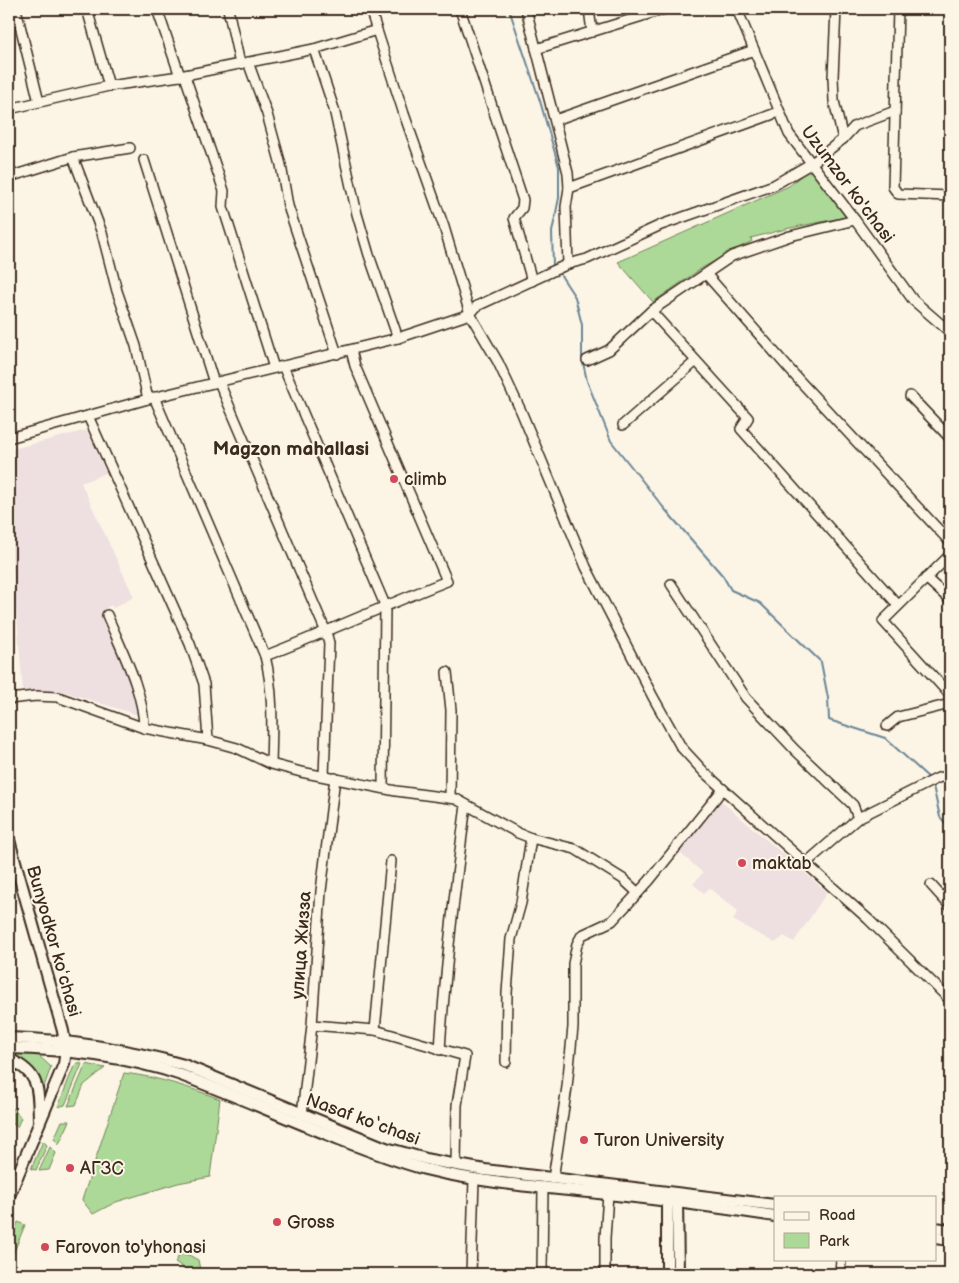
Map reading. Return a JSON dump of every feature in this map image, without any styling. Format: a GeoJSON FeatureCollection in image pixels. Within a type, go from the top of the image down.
{"type":"FeatureCollection","features":[{"type":"Feature","properties":{"kind":"main road","name":"Bunyodkor koʻchasi"},"geometry":{"type":"LineString","coordinates":[[9,840],[66,1046]]}},
{"type":"Feature","properties":{"kind":"main road","name":"Nasaf ko‘chasi"},"geometry":{"type":"LineString","coordinates":[[9,1038],[143,1055],[184,1065],[386,1148],[430,1160],[485,1170],[672,1197],[774,1216]]}},
{"type":"Feature","properties":{"kind":"main road","name":"Nasaf ko‘chasi"},"geometry":{"type":"LineString","coordinates":[[9,1048],[66,1046],[179,1075],[376,1154],[424,1169],[474,1179],[608,1194],[774,1205]]}},
{"type":"Feature","properties":{"kind":"main road"},"geometry":{"type":"LineString","coordinates":[[9,1196],[64,1064],[66,1046]]}},
{"type":"Feature","properties":{"kind":"main road"},"geometry":{"type":"LineString","coordinates":[[9,1059],[22,1065],[32,1074],[38,1090],[39,1123]]}},
{"type":"Feature","properties":{"kind":"main road"},"geometry":{"type":"LineString","coordinates":[[667,1274],[672,1197]]}},
{"type":"Feature","properties":{"kind":"main road"},"geometry":{"type":"LineString","coordinates":[[672,1197],[678,1274]]}},
{"type":"Feature","properties":{"kind":"main road"},"geometry":{"type":"LineString","coordinates":[[936,1228],[950,1230]]}},
{"type":"Feature","properties":{"kind":"main road"},"geometry":{"type":"LineString","coordinates":[[936,1238],[950,1240]]}},
{"type":"Feature","properties":{"kind":"street"},"geometry":{"type":"LineString","coordinates":[[16,9],[38,102]]}},
{"type":"Feature","properties":{"kind":"street"},"geometry":{"type":"LineString","coordinates":[[87,9],[110,86]]}},
{"type":"Feature","properties":{"kind":"street"},"geometry":{"type":"LineString","coordinates":[[156,9],[224,191],[223,207],[278,367],[385,605],[383,788]]}},
{"type":"Feature","properties":{"kind":"street"},"geometry":{"type":"LineString","coordinates":[[228,9],[244,63],[267,114],[281,165],[288,206],[336,354]]}},
{"type":"Feature","properties":{"kind":"street"},"geometry":{"type":"LineString","coordinates":[[370,9],[404,114],[444,227],[470,314],[498,362],[522,411],[586,567],[681,747],[705,773],[868,919],[949,997]]}},
{"type":"Feature","properties":{"kind":"street"},"geometry":{"type":"LineString","coordinates":[[460,9],[523,200],[522,208],[514,218],[532,281]]}},
{"type":"Feature","properties":{"kind":"street"},"geometry":{"type":"LineString","coordinates":[[526,9],[568,173],[569,188],[566,207],[568,264]]}},
{"type":"Feature","properties":{"kind":"street"},"geometry":{"type":"LineString","coordinates":[[588,9],[592,32]]}},
{"type":"Feature","properties":{"kind":"street"},"geometry":{"type":"LineString","coordinates":[[536,49],[592,32],[644,12],[665,9]]}},
{"type":"Feature","properties":{"kind":"street","name":"Uzumzor ko'chasi"},"geometry":{"type":"LineString","coordinates":[[737,9],[789,134],[913,300],[950,332]]}},
{"type":"Feature","properties":{"kind":"street"},"geometry":{"type":"LineString","coordinates":[[836,9],[833,77],[834,101],[843,139]]}},
{"type":"Feature","properties":{"kind":"street"},"geometry":{"type":"LineString","coordinates":[[898,9],[893,187],[898,194],[950,196]]}},
{"type":"Feature","properties":{"kind":"street"},"geometry":{"type":"LineString","coordinates":[[9,109],[110,86],[182,76],[314,49],[376,30]]}},
{"type":"Feature","properties":{"kind":"street"},"geometry":{"type":"LineString","coordinates":[[314,49],[334,109],[357,214],[398,338]]}},
{"type":"Feature","properties":{"kind":"street"},"geometry":{"type":"LineString","coordinates":[[555,120],[754,50]]}},
{"type":"Feature","properties":{"kind":"street"},"geometry":{"type":"LineString","coordinates":[[9,438],[151,398],[398,338],[470,314],[476,306],[568,264],[586,259],[661,225],[774,185],[812,163],[843,139],[855,126],[895,111]]}},
{"type":"Feature","properties":{"kind":"street"},"geometry":{"type":"LineString","coordinates":[[569,188],[779,112]]}},
{"type":"Feature","properties":{"kind":"street"},"geometry":{"type":"LineString","coordinates":[[9,177],[73,157],[130,148]]}},
{"type":"Feature","properties":{"kind":"street"},"geometry":{"type":"LineString","coordinates":[[73,157],[102,233],[117,292],[136,346],[151,398],[266,656],[269,669],[272,710],[271,764]]}},
{"type":"Feature","properties":{"kind":"street"},"geometry":{"type":"LineString","coordinates":[[144,160],[216,382],[326,632],[329,643],[324,776]]}},
{"type":"Feature","properties":{"kind":"street"},"geometry":{"type":"LineString","coordinates":[[587,360],[609,350],[651,311],[732,256],[790,236],[855,220]]}},
{"type":"Feature","properties":{"kind":"street"},"geometry":{"type":"LineString","coordinates":[[706,274],[798,379],[950,542]]}},
{"type":"Feature","properties":{"kind":"street"},"geometry":{"type":"LineString","coordinates":[[651,311],[748,418],[741,429],[898,605]]}},
{"type":"Feature","properties":{"kind":"street"},"geometry":{"type":"LineString","coordinates":[[266,656],[326,632],[385,605],[448,581],[355,366],[351,350]]}},
{"type":"Feature","properties":{"kind":"street"},"geometry":{"type":"LineString","coordinates":[[624,425],[696,361]]}},
{"type":"Feature","properties":{"kind":"street"},"geometry":{"type":"LineString","coordinates":[[910,396],[950,438]]}},
{"type":"Feature","properties":{"kind":"street"},"geometry":{"type":"LineString","coordinates":[[88,416],[190,644],[204,684],[208,740]]}},
{"type":"Feature","properties":{"kind":"street"},"geometry":{"type":"LineString","coordinates":[[950,555],[883,621],[950,695]]}},
{"type":"Feature","properties":{"kind":"street"},"geometry":{"type":"LineString","coordinates":[[926,578],[950,600]]}},
{"type":"Feature","properties":{"kind":"street"},"geometry":{"type":"LineString","coordinates":[[671,584],[746,698],[795,750],[853,805],[858,818]]}},
{"type":"Feature","properties":{"kind":"street"},"geometry":{"type":"LineString","coordinates":[[107,615],[131,671],[144,716],[144,728]]}},
{"type":"Feature","properties":{"kind":"street"},"geometry":{"type":"LineString","coordinates":[[447,672],[451,710],[450,798]]}},
{"type":"Feature","properties":{"kind":"street"},"geometry":{"type":"LineString","coordinates":[[9,699],[36,696],[58,698],[144,728],[208,740],[237,748],[271,764],[383,788],[456,799],[518,833],[575,849],[623,879],[638,893]]}},
{"type":"Feature","properties":{"kind":"street"},"geometry":{"type":"LineString","coordinates":[[887,726],[898,717],[950,704]]}},
{"type":"Feature","properties":{"kind":"street"},"geometry":{"type":"LineString","coordinates":[[806,863],[858,818],[938,778],[950,774]]}},
{"type":"Feature","properties":{"kind":"street","name":"улица Жизза"},"geometry":{"type":"LineString","coordinates":[[302,1115],[312,1025],[321,891],[335,778]]}},
{"type":"Feature","properties":{"kind":"street"},"geometry":{"type":"LineString","coordinates":[[553,1179],[567,1087],[573,1027],[573,964],[578,944],[582,935],[612,921],[638,893],[723,789]]}},
{"type":"Feature","properties":{"kind":"street"},"geometry":{"type":"LineString","coordinates":[[440,1050],[443,991],[466,805]]}},
{"type":"Feature","properties":{"kind":"street"},"geometry":{"type":"LineString","coordinates":[[506,1062],[507,993],[511,939],[521,902],[531,838]]}},
{"type":"Feature","properties":{"kind":"street"},"geometry":{"type":"LineString","coordinates":[[375,1030],[391,861]]}},
{"type":"Feature","properties":{"kind":"street"},"geometry":{"type":"LineString","coordinates":[[932,885],[950,906]]}},
{"type":"Feature","properties":{"kind":"street"},"geometry":{"type":"LineString","coordinates":[[312,1025],[375,1030],[464,1056],[457,1105],[456,1165]]}},
{"type":"Feature","properties":{"kind":"street"},"geometry":{"type":"LineString","coordinates":[[471,1274],[474,1179]]}},
{"type":"Feature","properties":{"kind":"street"},"geometry":{"type":"LineString","coordinates":[[542,1274],[543,1187]]}},
{"type":"Feature","properties":{"kind":"street"},"geometry":{"type":"LineString","coordinates":[[605,1274],[608,1194]]}},
{"type":"Feature","properties":{"kind":"street"},"geometry":{"type":"LineString","coordinates":[[840,1260],[840,1274]]}},
{"type":"Feature","properties":{"kind":"shaded area"},"geometry":{"type":"Polygon","coordinates":[[[87,430],[106,473],[81,483],[134,597],[113,608],[111,605],[100,612],[124,666],[138,715],[62,691],[23,692],[9,519],[9,450],[87,430]]]}},
{"type":"Feature","properties":{"kind":"shaded area","name":"maktab"},"geometry":{"type":"Polygon","coordinates":[[[721,801],[827,892],[794,942],[784,936],[775,943],[733,920],[738,911],[709,888],[704,893],[693,884],[703,873],[679,852],[721,801]]]}},
{"type":"Feature","properties":{"kind":"green space"},"geometry":{"type":"Polygon","coordinates":[[[810,168],[846,217],[751,238],[752,241],[702,268],[653,302],[618,262],[789,186],[810,168]]]}},
{"type":"Feature","properties":{"kind":"green space"},"geometry":{"type":"Polygon","coordinates":[[[9,1054],[37,1054],[51,1067],[41,1095],[9,1054]]]}},
{"type":"Feature","properties":{"kind":"green space"},"geometry":{"type":"Polygon","coordinates":[[[77,1063],[82,1064],[65,1105],[58,1107],[74,1066],[77,1063]]]}},
{"type":"Feature","properties":{"kind":"green space"},"geometry":{"type":"Polygon","coordinates":[[[86,1064],[105,1068],[84,1085],[76,1105],[68,1106],[86,1064]]]}},
{"type":"Feature","properties":{"kind":"green space"},"geometry":{"type":"Polygon","coordinates":[[[124,1073],[173,1083],[220,1099],[210,1177],[178,1183],[116,1202],[93,1214],[82,1200],[124,1073]]]}},
{"type":"Feature","properties":{"kind":"green space"},"geometry":{"type":"Polygon","coordinates":[[[9,1104],[21,1118],[17,1127],[9,1121],[9,1104]]]}},
{"type":"Feature","properties":{"kind":"green space"},"geometry":{"type":"Polygon","coordinates":[[[62,1121],[70,1121],[59,1144],[54,1139],[62,1121]]]}},
{"type":"Feature","properties":{"kind":"green space"},"geometry":{"type":"Polygon","coordinates":[[[43,1141],[47,1145],[36,1170],[31,1169],[43,1141]]]}},
{"type":"Feature","properties":{"kind":"green space"},"geometry":{"type":"Polygon","coordinates":[[[50,1147],[56,1153],[49,1170],[39,1171],[50,1147]]]}},
{"type":"Feature","properties":{"kind":"green space"},"geometry":{"type":"Polygon","coordinates":[[[18,1222],[25,1225],[9,1264],[9,1245],[18,1222]]]}},
{"type":"Feature","properties":{"kind":"green space"},"geometry":{"type":"Polygon","coordinates":[[[180,1254],[189,1255],[198,1260],[201,1274],[187,1274],[175,1262],[180,1254]]]}},
{"type":"Feature","properties":{"kind":"waterway"},"geometry":{"type":"LineString","coordinates":[[509,9],[540,101],[559,167],[559,198],[552,232],[553,265]]}},
{"type":"Feature","properties":{"kind":"waterway"},"geometry":{"type":"LineString","coordinates":[[560,274],[575,297],[582,325],[582,358],[587,381],[611,441],[663,507],[723,576],[731,590],[760,603],[821,662],[828,698],[829,720],[885,738],[929,778]]}},
{"type":"Feature","properties":{"kind":"waterway"},"geometry":{"type":"LineString","coordinates":[[933,786],[940,817],[950,828]]}},
{"type":"Feature","properties":{"kind":"place","name":"climb"},"geometry":{"type":"Point","coordinates":[394,479]}},
{"type":"Feature","properties":{"kind":"place","name":"maktab"},"geometry":{"type":"Point","coordinates":[742,863]}},
{"type":"Feature","properties":{"kind":"place","name":"Turon University"},"geometry":{"type":"Point","coordinates":[584,1140]}},
{"type":"Feature","properties":{"kind":"place","name":"АГЗС"},"geometry":{"type":"Point","coordinates":[70,1168]}},
{"type":"Feature","properties":{"kind":"place","name":"Gross"},"geometry":{"type":"Point","coordinates":[277,1222]}},
{"type":"Feature","properties":{"kind":"place","name":"Farovon to'yhonasi"},"geometry":{"type":"Point","coordinates":[45,1247]}},
{"type":"Feature","properties":{"kind":"district","name":"Magzon mahallasi"},"geometry":{"type":"Point","coordinates":[291,448]}}]}
